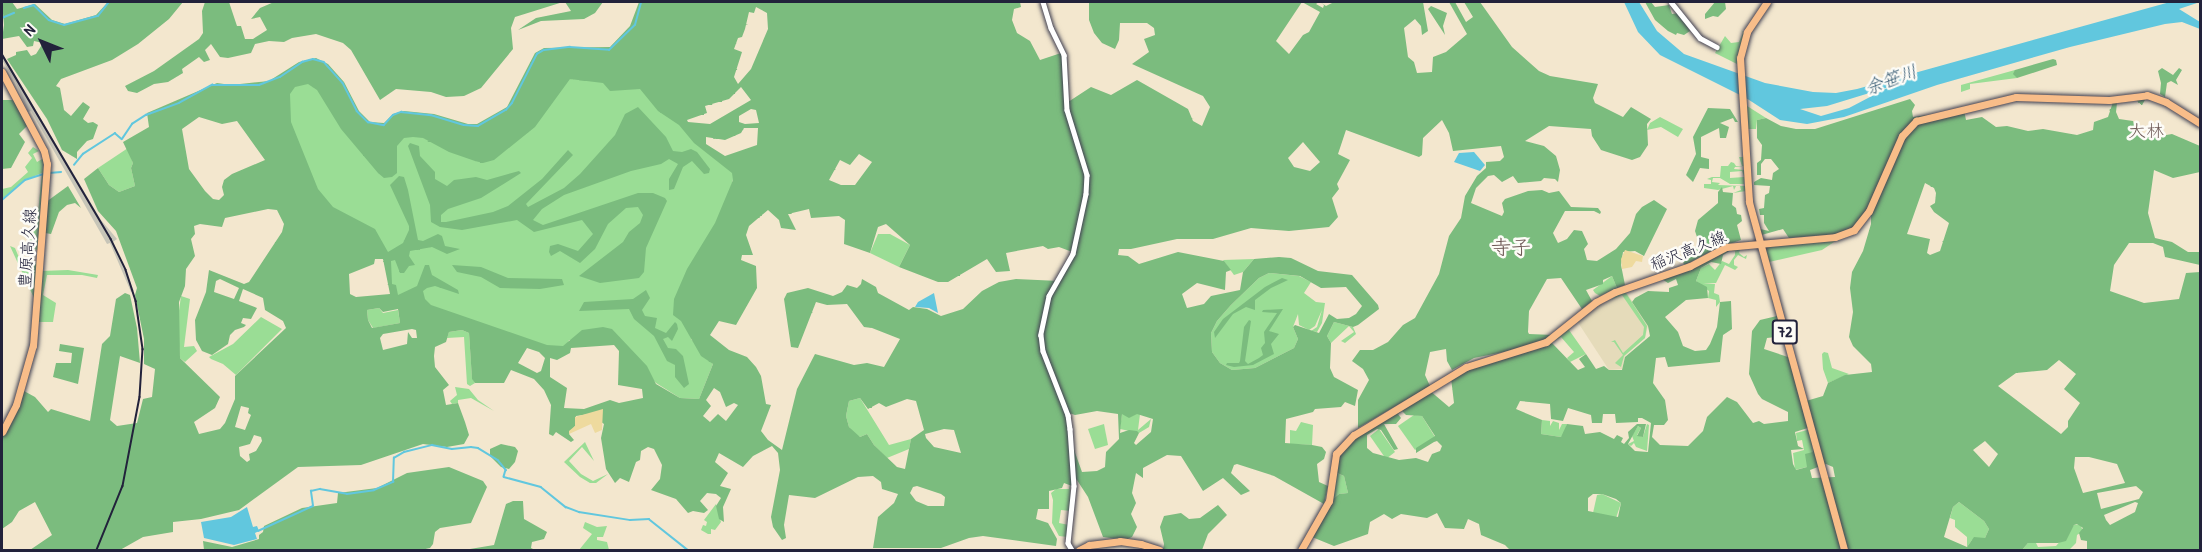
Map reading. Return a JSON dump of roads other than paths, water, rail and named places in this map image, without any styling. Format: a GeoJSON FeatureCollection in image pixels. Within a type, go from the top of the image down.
{"type":"FeatureCollection","features":[{"type":"Feature","properties":{"kind":"main road","name":"72"},"geometry":{"type":"LineString","coordinates":[[1767,2],[1747,32],[1740,58],[1749,202],[1816,440],[1844,550]]}},
{"type":"Feature","properties":{"kind":"main road","name":"豊原高久線"},"geometry":{"type":"LineString","coordinates":[[2,72],[44,151],[47,164],[30,360],[16,405],[2,432]]}},
{"type":"Feature","properties":{"kind":"main road","name":"稲沢高久線"},"geometry":{"type":"LineString","coordinates":[[1301,550],[1329,501],[1336,454],[1350,437],[1466,367],[1546,342],[1610,294],[1690,266],[1726,247],[1835,237],[1854,230],[1869,211],[1906,130],[1919,120],[2016,97],[2109,100],[2147,95],[2166,102],[2200,123]]}},
{"type":"Feature","properties":{"kind":"main road"},"geometry":{"type":"LineString","coordinates":[[1079,550],[1089,545],[1120,541],[1159,550]]}},
{"type":"Feature","properties":{"kind":"street"},"geometry":{"type":"LineString","coordinates":[[1043,2],[1051,28],[1064,55],[1067,110],[1087,175],[1086,194],[1073,254],[1049,296],[1041,335],[1043,351],[1068,415],[1074,486],[1068,543],[1072,550]]}},
{"type":"Feature","properties":{"kind":"street"},"geometry":{"type":"LineString","coordinates":[[1671,2],[1700,38],[1717,47]]}},
{"type":"Feature","properties":{"kind":"water","name":"余笹川"},"geometry":{"type":"Polygon","coordinates":[[[1624,2],[1639,2],[1657,31],[1684,54],[1765,83],[1813,92],[1836,93],[2170,2],[2200,2],[2179,9],[2200,22],[2200,29],[2182,22],[2165,24],[2070,47],[1937,85],[1844,117],[1807,124],[1780,120],[1746,98],[1660,55],[1638,32],[1624,2]],[[1889,87],[1827,106],[1800,109],[1821,116],[1849,108],[1889,87]]]}},
{"type":"Feature","properties":{"kind":"water"},"geometry":{"type":"Polygon","coordinates":[[[1474,152],[1485,165],[1480,171],[1454,162],[1459,153],[1474,152]]]}},
{"type":"Feature","properties":{"kind":"water"},"geometry":{"type":"Polygon","coordinates":[[[934,293],[938,313],[929,308],[915,307],[918,302],[934,293]]]}},
{"type":"Feature","properties":{"kind":"water"},"geometry":{"type":"Polygon","coordinates":[[[247,507],[253,527],[257,526],[259,531],[255,533],[257,539],[234,545],[204,538],[201,522],[231,517],[247,507]]]}},
{"type":"Feature","properties":{"kind":"waterway"},"geometry":{"type":"LineString","coordinates":[[24,8],[34,5],[49,20],[64,25],[98,16],[109,2]]}},
{"type":"Feature","properties":{"kind":"waterway"},"geometry":{"type":"LineString","coordinates":[[74,165],[83,154],[115,133],[122,139],[132,124],[146,115],[179,103],[212,85],[259,85],[280,77],[302,62],[313,59],[324,62],[343,83],[357,111],[368,122],[384,125],[393,115],[401,112],[431,115],[464,125],[478,126],[506,110],[512,103],[537,54],[544,50],[570,47],[609,50],[635,25],[641,2]]}},
{"type":"Feature","properties":{"kind":"waterway"},"geometry":{"type":"LineString","coordinates":[[2,18],[14,13]]}},
{"type":"Feature","properties":{"kind":"waterway"},"geometry":{"type":"LineString","coordinates":[[49,173],[61,172]]}},
{"type":"Feature","properties":{"kind":"waterway"},"geometry":{"type":"LineString","coordinates":[[2,200],[25,180],[43,174]]}},
{"type":"Feature","properties":{"kind":"waterway"},"geometry":{"type":"LineString","coordinates":[[258,531],[313,506],[311,491],[320,489],[347,494],[374,490],[393,482],[394,458],[404,452],[432,445],[452,449],[478,448],[498,460],[506,470],[504,477],[541,487],[566,507],[579,512],[630,520],[649,519],[688,550]]}},
{"type":"Feature","properties":{"kind":"railway"},"geometry":{"type":"LineString","coordinates":[[2,54],[111,239],[126,270],[136,301],[143,349],[140,397],[123,486],[97,550]]}},
{"type":"Feature","properties":{"kind":"district","name":"大林"},"geometry":{"type":"Point","coordinates":[2146,131]}},
{"type":"Feature","properties":{"kind":"district","name":"寺子"},"geometry":{"type":"Point","coordinates":[1511,246]}}]}
